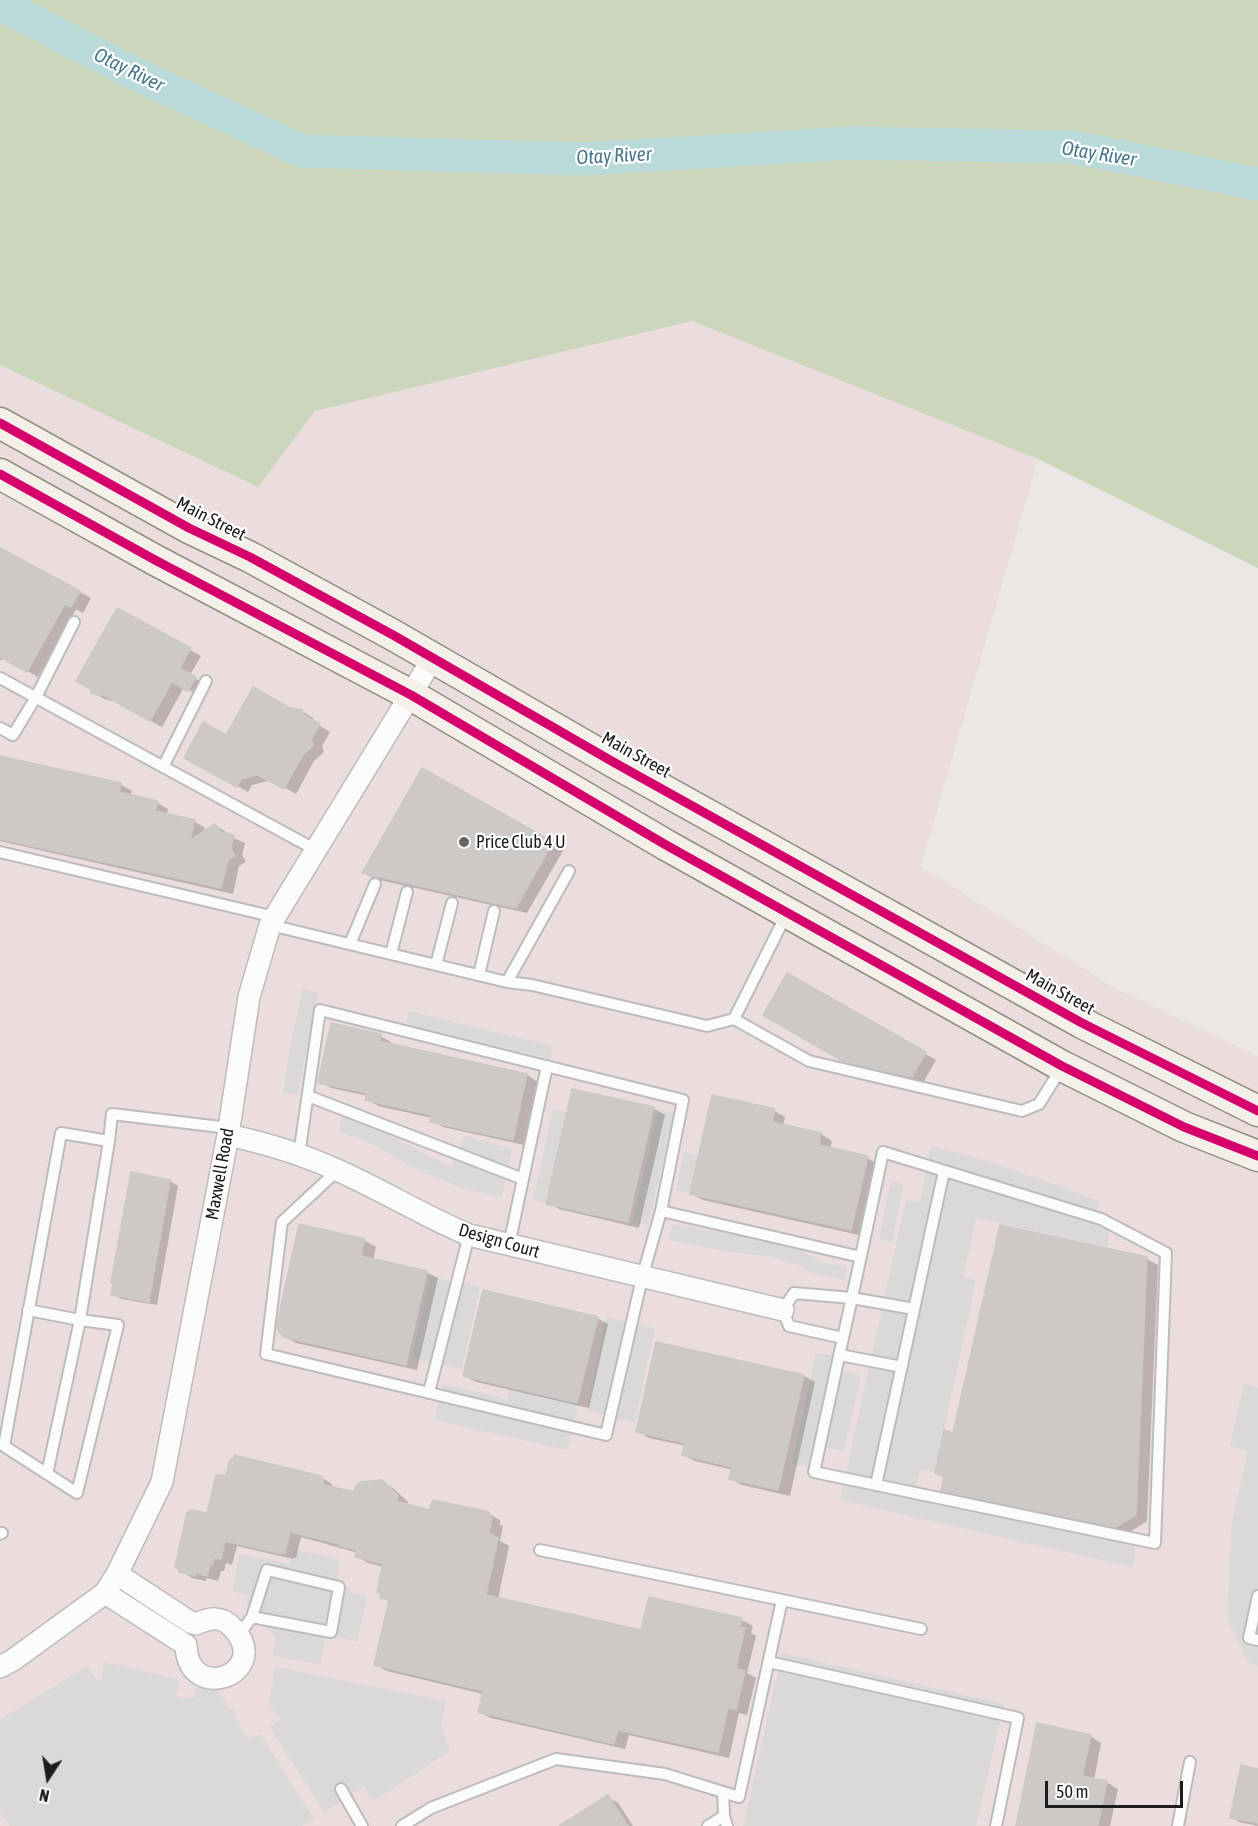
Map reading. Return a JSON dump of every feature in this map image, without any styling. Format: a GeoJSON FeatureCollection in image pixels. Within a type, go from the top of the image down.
{"type":"FeatureCollection","features":[{"type":"Feature","properties":{"kind":"main road","name":"Main Street"},"geometry":{"type":"LineString","coordinates":[[0,423],[189,528],[250,557],[433,658],[615,763],[1082,1023],[1258,1111]]}},
{"type":"Feature","properties":{"kind":"main road"},"geometry":{"type":"LineString","coordinates":[[0,474],[155,560],[411,695],[666,845],[1062,1066],[1184,1127],[1258,1156]]}},
{"type":"Feature","properties":{"kind":"street","name":"Maxwell Road"},"geometry":{"type":"LineString","coordinates":[[0,1667],[105,1593],[117,1574],[162,1482],[228,1132],[249,997],[273,921],[433,658]]}},
{"type":"Feature","properties":{"kind":"street","name":"Design Court"},"geometry":{"type":"LineString","coordinates":[[228,1132],[272,1145],[338,1170],[438,1222],[469,1235],[783,1310]]}},
{"type":"Feature","properties":{"kind":"street"},"geometry":{"type":"LineString","coordinates":[[105,1593],[186,1645],[186,1654],[194,1670],[209,1678],[226,1677],[240,1666],[244,1655],[242,1639],[228,1622],[209,1618],[196,1624],[190,1622],[117,1574]]}},
{"type":"Feature","properties":{"kind":"lane"},"geometry":{"type":"LineString","coordinates":[[0,728],[13,735],[36,697],[74,622]]}},
{"type":"Feature","properties":{"kind":"lane"},"geometry":{"type":"LineString","coordinates":[[0,678],[316,850]]}},
{"type":"Feature","properties":{"kind":"lane"},"geometry":{"type":"LineString","coordinates":[[163,767],[206,681]]}},
{"type":"Feature","properties":{"kind":"lane"},"geometry":{"type":"LineString","coordinates":[[0,852],[273,921],[350,944],[507,982],[706,1026],[734,1019],[810,1061],[1022,1111],[1039,1104],[1062,1066]]}},
{"type":"Feature","properties":{"kind":"lane"},"geometry":{"type":"LineString","coordinates":[[507,982],[570,871]]}},
{"type":"Feature","properties":{"kind":"lane"},"geometry":{"type":"LineString","coordinates":[[350,944],[375,884]]}},
{"type":"Feature","properties":{"kind":"lane"},"geometry":{"type":"LineString","coordinates":[[391,954],[407,892]]}},
{"type":"Feature","properties":{"kind":"lane"},"geometry":{"type":"LineString","coordinates":[[436,965],[452,903]]}},
{"type":"Feature","properties":{"kind":"lane"},"geometry":{"type":"LineString","coordinates":[[479,975],[494,911]]}},
{"type":"Feature","properties":{"kind":"lane"},"geometry":{"type":"LineString","coordinates":[[734,1019],[787,912]]}},
{"type":"Feature","properties":{"kind":"lane"},"geometry":{"type":"LineString","coordinates":[[299,1155],[320,1010],[684,1100],[661,1211],[642,1278],[606,1435],[266,1354],[282,1222],[338,1170]]}},
{"type":"Feature","properties":{"kind":"lane"},"geometry":{"type":"LineString","coordinates":[[509,1245],[547,1066]]}},
{"type":"Feature","properties":{"kind":"lane"},"geometry":{"type":"LineString","coordinates":[[308,1095],[523,1179]]}},
{"type":"Feature","properties":{"kind":"lane"},"geometry":{"type":"LineString","coordinates":[[47,1474],[80,1320],[112,1114],[228,1132]]}},
{"type":"Feature","properties":{"kind":"lane"},"geometry":{"type":"LineString","coordinates":[[28,1310],[80,1320],[118,1324],[77,1493],[4,1446],[28,1310],[61,1133],[109,1141]]}},
{"type":"Feature","properties":{"kind":"lane"},"geometry":{"type":"LineString","coordinates":[[883,1152],[944,1171],[1101,1219],[1166,1254],[1155,1543],[814,1472],[883,1152]]}},
{"type":"Feature","properties":{"kind":"lane"},"geometry":{"type":"LineString","coordinates":[[876,1485],[944,1171]]}},
{"type":"Feature","properties":{"kind":"lane"},"geometry":{"type":"LineString","coordinates":[[661,1211],[861,1257]]}},
{"type":"Feature","properties":{"kind":"lane"},"geometry":{"type":"LineString","coordinates":[[429,1392],[469,1235]]}},
{"type":"Feature","properties":{"kind":"lane"},"geometry":{"type":"LineString","coordinates":[[843,1338],[789,1326],[783,1310],[794,1293],[852,1298],[914,1309]]}},
{"type":"Feature","properties":{"kind":"lane"},"geometry":{"type":"LineString","coordinates":[[840,1355],[902,1367]]}},
{"type":"Feature","properties":{"kind":"lane"},"geometry":{"type":"LineString","coordinates":[[540,1550],[921,1629]]}},
{"type":"Feature","properties":{"kind":"lane"},"geometry":{"type":"LineString","coordinates":[[239,1635],[252,1617],[267,1570],[339,1587],[331,1632],[252,1617]]}},
{"type":"Feature","properties":{"kind":"lane"},"geometry":{"type":"LineString","coordinates":[[1258,1597],[1249,1638],[1258,1640]]}},
{"type":"Feature","properties":{"kind":"lane"},"geometry":{"type":"LineString","coordinates":[[402,1826],[431,1808],[556,1758],[665,1774],[739,1797],[782,1600]]}},
{"type":"Feature","properties":{"kind":"lane"},"geometry":{"type":"LineString","coordinates":[[769,1662],[1018,1718],[996,1826]]}},
{"type":"Feature","properties":{"kind":"lane"},"geometry":{"type":"LineString","coordinates":[[1178,1826],[1190,1762]]}},
{"type":"Feature","properties":{"kind":"lane"},"geometry":{"type":"LineString","coordinates":[[341,1789],[362,1826]]}},
{"type":"Feature","properties":{"kind":"lane"},"geometry":{"type":"LineString","coordinates":[[708,1826],[725,1821],[723,1792]]}},
{"type":"Feature","properties":{"kind":"shaded area"},"geometry":{"type":"Polygon","coordinates":[[[692,321],[1038,459],[921,867],[1115,988],[1258,1056],[1258,1826],[0,1826],[0,365],[258,487],[315,411],[692,321]]]}},
{"type":"Feature","properties":{"kind":"shaded area"},"geometry":{"type":"Polygon","coordinates":[[[303,989],[318,993],[298,1094],[283,1093],[291,1043],[303,989]]]}},
{"type":"Feature","properties":{"kind":"shaded area"},"geometry":{"type":"Polygon","coordinates":[[[409,1011],[553,1046],[550,1059],[406,1024],[409,1011]]]}},
{"type":"Feature","properties":{"kind":"shaded area"},"geometry":{"type":"Polygon","coordinates":[[[553,1109],[567,1112],[547,1203],[533,1200],[553,1109]]]}},
{"type":"Feature","properties":{"kind":"shaded area"},"geometry":{"type":"Polygon","coordinates":[[[658,1109],[674,1113],[648,1226],[633,1222],[658,1109]]]}},
{"type":"Feature","properties":{"kind":"shaded area"},"geometry":{"type":"Polygon","coordinates":[[[342,1116],[368,1125],[451,1167],[465,1136],[512,1149],[502,1197],[462,1188],[422,1172],[364,1140],[339,1132],[342,1116]]]}},
{"type":"Feature","properties":{"kind":"shaded area"},"geometry":{"type":"Polygon","coordinates":[[[931,1146],[991,1162],[1100,1201],[1096,1211],[1110,1217],[1108,1247],[976,1218],[963,1277],[976,1280],[935,1472],[920,1470],[916,1486],[1132,1535],[1135,1554],[1132,1567],[840,1500],[906,1199],[920,1201],[931,1146]]]}},
{"type":"Feature","properties":{"kind":"shaded area"},"geometry":{"type":"Polygon","coordinates":[[[684,1152],[699,1155],[690,1193],[676,1190],[684,1152]]]}},
{"type":"Feature","properties":{"kind":"shaded area"},"geometry":{"type":"Polygon","coordinates":[[[891,1181],[904,1184],[892,1242],[879,1240],[891,1181]]]}},
{"type":"Feature","properties":{"kind":"shaded area"},"geometry":{"type":"Polygon","coordinates":[[[673,1224],[790,1244],[823,1263],[847,1266],[844,1280],[811,1273],[797,1265],[772,1257],[724,1251],[669,1240],[673,1224]]]}},
{"type":"Feature","properties":{"kind":"shaded area"},"geometry":{"type":"Polygon","coordinates":[[[430,1276],[480,1287],[462,1369],[412,1358],[430,1276]]]}},
{"type":"Feature","properties":{"kind":"shaded area"},"geometry":{"type":"Polygon","coordinates":[[[606,1317],[655,1328],[635,1422],[587,1411],[606,1317]]]}},
{"type":"Feature","properties":{"kind":"shaded area"},"geometry":{"type":"Polygon","coordinates":[[[816,1353],[833,1356],[831,1369],[861,1375],[844,1451],[814,1445],[809,1467],[792,1464],[816,1353]]]}},
{"type":"Feature","properties":{"kind":"shaded area"},"geometry":{"type":"Polygon","coordinates":[[[443,1384],[507,1399],[509,1389],[578,1404],[567,1450],[435,1420],[443,1384]]]}},
{"type":"Feature","properties":{"kind":"shaded area"},"geometry":{"type":"Polygon","coordinates":[[[1244,1384],[1258,1388],[1258,1666],[1248,1662],[1227,1617],[1232,1522],[1248,1451],[1230,1445],[1244,1384]]]}},
{"type":"Feature","properties":{"kind":"shaded area"},"geometry":{"type":"Polygon","coordinates":[[[293,1550],[340,1559],[337,1577],[353,1594],[367,1596],[357,1642],[326,1634],[320,1664],[273,1656],[276,1638],[247,1604],[248,1595],[233,1592],[239,1554],[290,1564],[293,1550]]]}},
{"type":"Feature","properties":{"kind":"shaded area"},"geometry":{"type":"Polygon","coordinates":[[[782,1653],[1004,1704],[976,1826],[743,1826],[782,1653]]]}},
{"type":"Feature","properties":{"kind":"shaded area"},"geometry":{"type":"Polygon","coordinates":[[[104,1662],[180,1680],[175,1696],[194,1698],[197,1684],[218,1690],[228,1708],[233,1710],[241,1729],[249,1740],[260,1734],[314,1819],[302,1826],[10,1826],[0,1810],[0,1720],[87,1666],[97,1680],[102,1678],[104,1662]]]}},
{"type":"Feature","properties":{"kind":"shaded area"},"geometry":{"type":"Polygon","coordinates":[[[275,1667],[446,1701],[441,1727],[450,1751],[373,1801],[364,1786],[324,1812],[270,1727],[281,1719],[275,1711],[269,1708],[275,1667]]]}},
{"type":"Feature","properties":{"kind":"green space"},"geometry":{"type":"Polygon","coordinates":[[[0,0],[1258,0],[1258,568],[1038,459],[692,321],[315,411],[258,487],[0,365],[0,0]]]}},
{"type":"Feature","properties":{"kind":"building"},"geometry":{"type":"Polygon","coordinates":[[[0,548],[80,591],[71,607],[65,604],[27,672],[0,657],[0,548]]]}},
{"type":"Feature","properties":{"kind":"building"},"geometry":{"type":"Polygon","coordinates":[[[117,608],[191,648],[180,668],[196,677],[188,691],[172,682],[150,721],[105,696],[91,693],[91,689],[76,681],[117,608]]]}},
{"type":"Feature","properties":{"kind":"building"},"geometry":{"type":"Polygon","coordinates":[[[253,687],[288,707],[302,710],[304,715],[320,724],[311,739],[313,746],[303,755],[284,789],[258,775],[241,779],[237,787],[184,758],[203,722],[226,735],[253,687]]]}},
{"type":"Feature","properties":{"kind":"building"},"geometry":{"type":"Polygon","coordinates":[[[0,756],[121,783],[119,792],[158,801],[155,811],[195,820],[190,840],[215,824],[221,832],[234,835],[231,848],[235,856],[228,860],[221,888],[0,839],[0,756]]]}},
{"type":"Feature","properties":{"kind":"building"},"geometry":{"type":"Polygon","coordinates":[[[422,768],[553,842],[516,908],[362,873],[422,768]]]}},
{"type":"Feature","properties":{"kind":"building"},"geometry":{"type":"Polygon","coordinates":[[[787,973],[926,1052],[912,1077],[844,1062],[763,1015],[787,973]]]}},
{"type":"Feature","properties":{"kind":"building"},"geometry":{"type":"Polygon","coordinates":[[[331,1023],[381,1034],[379,1041],[527,1074],[513,1140],[430,1122],[431,1115],[365,1100],[367,1093],[318,1083],[331,1023]]]}},
{"type":"Feature","properties":{"kind":"building"},"geometry":{"type":"Polygon","coordinates":[[[572,1089],[654,1107],[628,1222],[546,1204],[572,1089]]]}},
{"type":"Feature","properties":{"kind":"building"},"geometry":{"type":"Polygon","coordinates":[[[712,1095],[775,1109],[772,1122],[821,1133],[819,1145],[868,1156],[851,1230],[690,1194],[712,1095]]]}},
{"type":"Feature","properties":{"kind":"building"},"geometry":{"type":"Polygon","coordinates":[[[131,1172],[170,1180],[149,1302],[111,1295],[113,1283],[111,1283],[131,1172]]]}},
{"type":"Feature","properties":{"kind":"building"},"geometry":{"type":"Polygon","coordinates":[[[299,1224],[365,1239],[361,1256],[427,1271],[406,1365],[283,1337],[277,1328],[278,1320],[299,1224]]]}},
{"type":"Feature","properties":{"kind":"building"},"geometry":{"type":"Polygon","coordinates":[[[1000,1225],[1147,1257],[1136,1515],[1116,1527],[941,1491],[944,1476],[935,1473],[944,1430],[953,1433],[1000,1225]]]}},
{"type":"Feature","properties":{"kind":"building"},"geometry":{"type":"Polygon","coordinates":[[[483,1290],[598,1317],[577,1403],[463,1376],[483,1290]]]}},
{"type":"Feature","properties":{"kind":"building"},"geometry":{"type":"Polygon","coordinates":[[[656,1342],[804,1375],[778,1490],[729,1479],[732,1467],[682,1455],[685,1443],[636,1432],[656,1342]]]}},
{"type":"Feature","properties":{"kind":"building"},"geometry":{"type":"Polygon","coordinates":[[[234,1455],[321,1476],[323,1478],[321,1484],[354,1492],[356,1485],[361,1482],[382,1480],[398,1495],[396,1501],[429,1510],[433,1500],[489,1512],[492,1518],[489,1533],[498,1538],[486,1595],[641,1630],[649,1597],[742,1618],[740,1627],[745,1628],[736,1668],[745,1671],[736,1710],[728,1708],[718,1752],[618,1730],[614,1744],[478,1712],[483,1691],[374,1665],[389,1600],[380,1598],[381,1593],[377,1592],[383,1564],[355,1557],[357,1550],[290,1532],[285,1553],[225,1541],[221,1559],[214,1558],[207,1576],[179,1572],[179,1569],[175,1567],[187,1512],[190,1513],[190,1510],[207,1513],[216,1475],[226,1475],[230,1459],[233,1459],[234,1455]]]}},
{"type":"Feature","properties":{"kind":"building"},"geometry":{"type":"Polygon","coordinates":[[[1037,1723],[1091,1735],[1082,1776],[1107,1781],[1098,1826],[1016,1826],[1037,1723]]]}},
{"type":"Feature","properties":{"kind":"building"},"geometry":{"type":"Polygon","coordinates":[[[1241,1765],[1258,1769],[1258,1823],[1230,1818],[1241,1765]]]}},
{"type":"Feature","properties":{"kind":"building"},"geometry":{"type":"Polygon","coordinates":[[[608,1795],[628,1826],[559,1826],[608,1795]]]}},
{"type":"Feature","properties":{"kind":"waterway","name":"Otay River"},"geometry":{"type":"LineString","coordinates":[[0,4],[131,72],[302,151],[582,159],[852,143],[1073,147],[1258,184]]}},
{"type":"Feature","properties":{"kind":"cycle path"},"geometry":{"type":"LineString","coordinates":[[0,423],[189,528],[250,557],[393,635],[615,763],[1082,1023],[1258,1111]]}},
{"type":"Feature","properties":{"kind":"cycle path"},"geometry":{"type":"LineString","coordinates":[[0,474],[155,560],[411,695],[666,845],[1062,1066],[1184,1127],[1258,1156]]}},
{"type":"Feature","properties":{"kind":"place","name":"Price Club 4 U"},"geometry":{"type":"Point","coordinates":[464,842]}}]}
